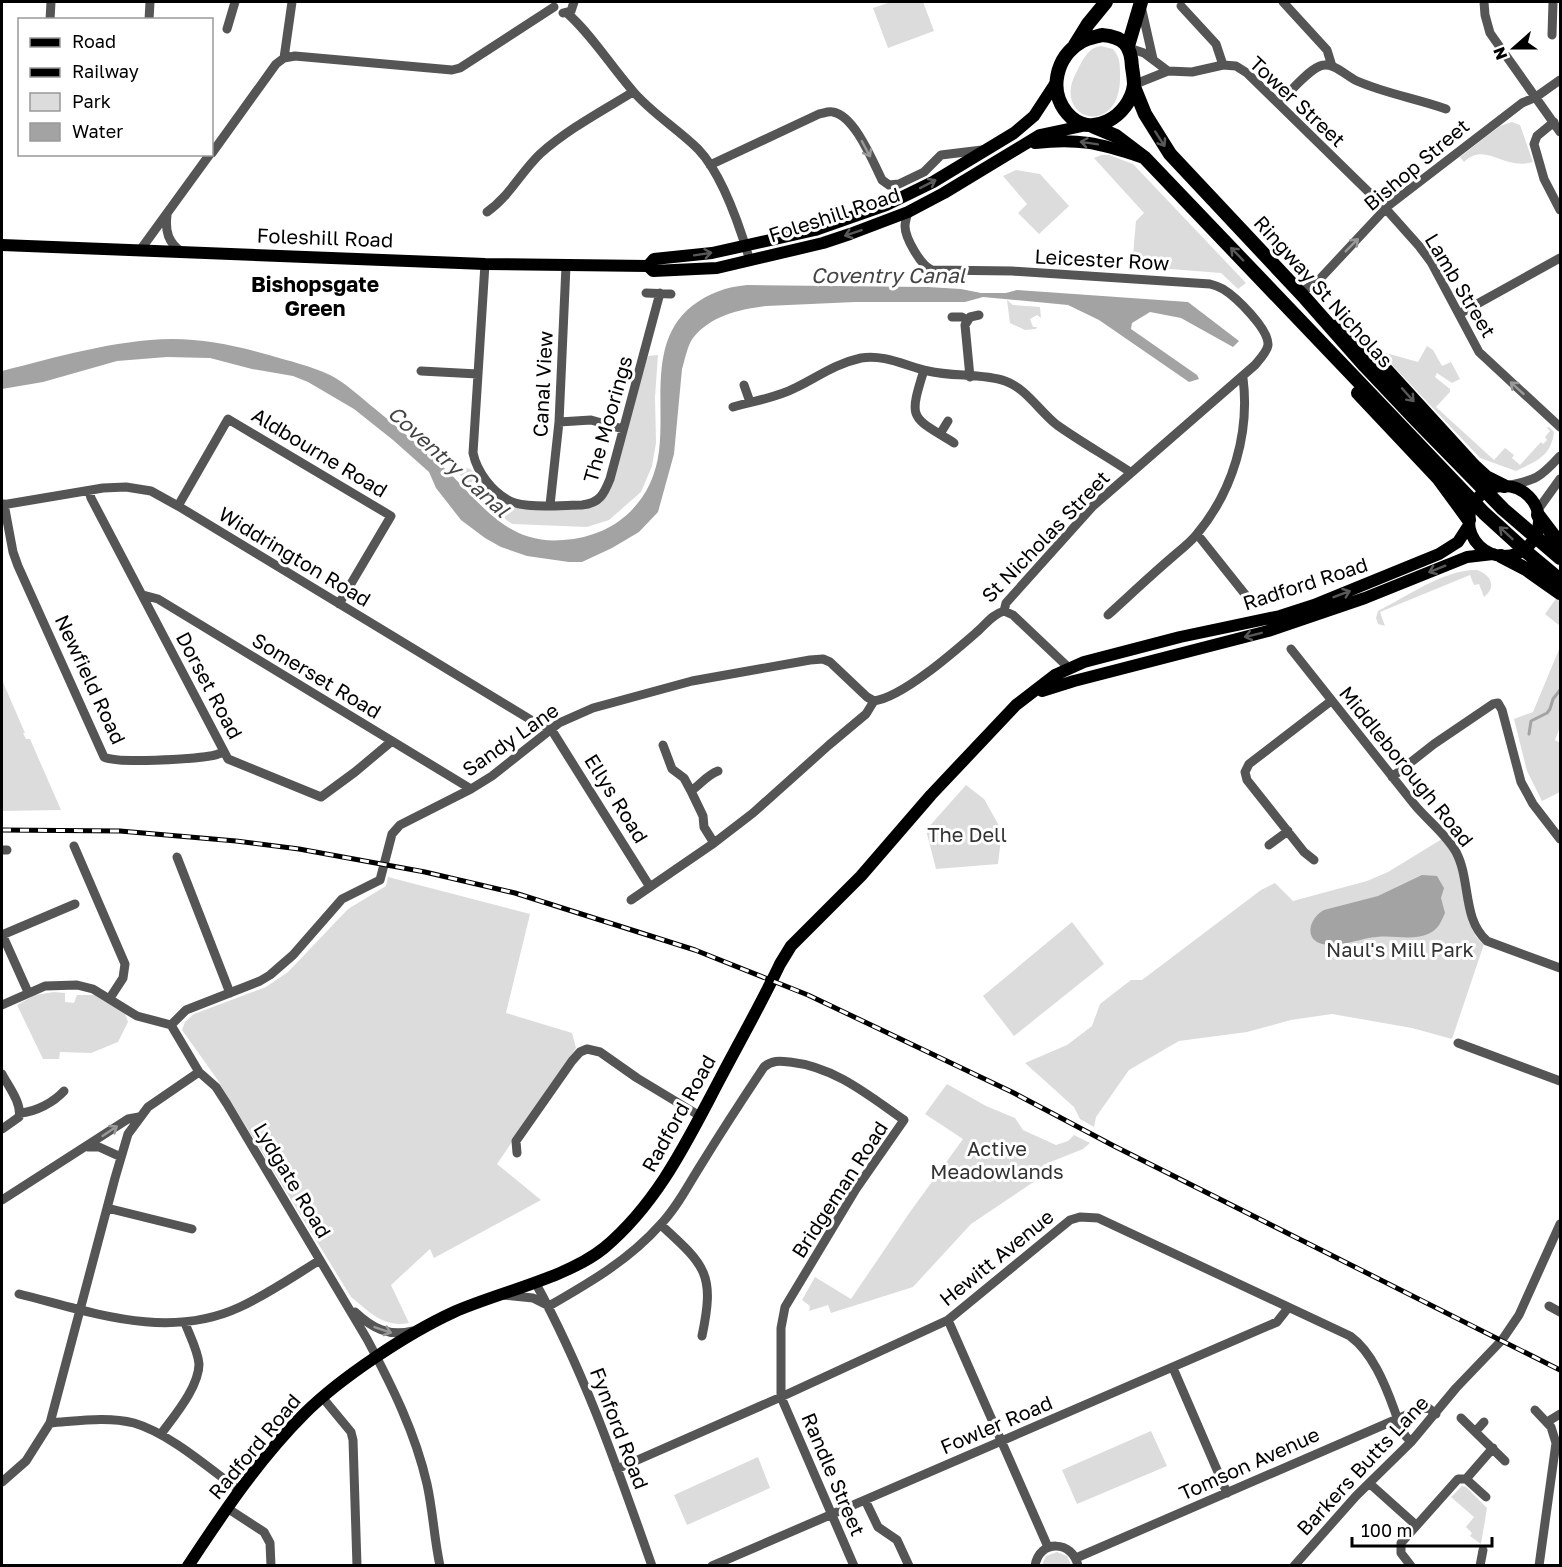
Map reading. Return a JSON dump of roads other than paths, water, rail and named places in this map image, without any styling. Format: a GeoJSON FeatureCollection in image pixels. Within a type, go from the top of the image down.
{"type":"FeatureCollection","features":[{"type":"Feature","properties":{"kind":"highway"},"geometry":{"type":"LineString","coordinates":[[1106,2],[1088,24],[1061,65],[1055,84],[1057,96],[1066,113],[1074,120],[1090,125],[1112,120],[1120,113],[1133,86],[1129,47],[1141,2]]}},
{"type":"Feature","properties":{"kind":"highway"},"geometry":{"type":"LineString","coordinates":[[1074,47],[1089,38],[1102,35],[1116,38],[1129,47]]}},
{"type":"Feature","properties":{"kind":"highway","name":"Ringway St Nicholas"},"geometry":{"type":"LineString","coordinates":[[1133,86],[1145,114],[1170,154],[1303,295],[1484,513],[1529,554],[1558,587]]}},
{"type":"Feature","properties":{"kind":"highway","name":"Ringway St Nicholas"},"geometry":{"type":"LineString","coordinates":[[1090,125],[1116,136],[1145,158],[1278,296],[1411,425],[1560,558]]}},
{"type":"Feature","properties":{"kind":"highway"},"geometry":{"type":"LineString","coordinates":[[1303,295],[1326,312],[1379,362],[1474,466],[1505,486]]}},
{"type":"Feature","properties":{"kind":"highway"},"geometry":{"type":"LineString","coordinates":[[1278,296],[1359,394],[1439,479],[1469,522]]}},
{"type":"Feature","properties":{"kind":"highway"},"geometry":{"type":"LineString","coordinates":[[1538,513],[1560,544]]}},
{"type":"Feature","properties":{"kind":"highway"},"geometry":{"type":"LineString","coordinates":[[1497,555],[1558,587]]}},
{"type":"Feature","properties":{"kind":"main road","name":"Foleshill Road"},"geometry":{"type":"LineString","coordinates":[[648,266],[654,259],[712,253],[815,230],[877,208],[933,182],[1027,124],[1055,84]]}},
{"type":"Feature","properties":{"kind":"main road","name":"Foleshill Road"},"geometry":{"type":"LineString","coordinates":[[2,245],[485,264],[648,266],[653,271],[717,268],[823,243],[890,220],[945,193],[1040,135],[1090,125]]}},
{"type":"Feature","properties":{"kind":"main road"},"geometry":{"type":"LineString","coordinates":[[1024,144],[1060,140],[1081,141],[1145,158]]}},
{"type":"Feature","properties":{"kind":"main road"},"geometry":{"type":"LineString","coordinates":[[1505,486],[1523,492],[1531,498],[1538,513],[1536,535],[1528,546],[1518,553],[1497,555],[1482,548],[1474,540],[1469,522],[1473,505],[1479,496],[1488,490],[1505,486]]}},
{"type":"Feature","properties":{"kind":"main road","name":"Radford Road"},"geometry":{"type":"LineString","coordinates":[[188,1566],[240,1491],[286,1434],[322,1398],[377,1358],[429,1325],[454,1312],[535,1282],[590,1258],[626,1228],[645,1207],[688,1141],[790,946],[861,876],[1016,705],[1055,675],[1069,668],[1180,637],[1280,616],[1439,554],[1458,542],[1469,522]]}},
{"type":"Feature","properties":{"kind":"main road","name":"Radford Road"},"geometry":{"type":"LineString","coordinates":[[1030,696],[1074,681],[1268,631],[1365,598],[1467,557],[1497,555]]}},
{"type":"Feature","properties":{"kind":"main road","name":"Radford Road"},"geometry":{"type":"LineString","coordinates":[[1069,668],[1073,672],[1082,672],[1132,660],[1159,659]]}},
{"type":"Feature","properties":{"kind":"street"},"geometry":{"type":"LineString","coordinates":[[50,18],[51,2]]}},
{"type":"Feature","properties":{"kind":"street"},"geometry":{"type":"LineString","coordinates":[[148,18],[150,2]]}},
{"type":"Feature","properties":{"kind":"street"},"geometry":{"type":"LineString","coordinates":[[227,29],[235,2]]}},
{"type":"Feature","properties":{"kind":"street"},"geometry":{"type":"LineString","coordinates":[[284,58],[292,2]]}},
{"type":"Feature","properties":{"kind":"street"},"geometry":{"type":"LineString","coordinates":[[1141,2],[1153,59]]}},
{"type":"Feature","properties":{"kind":"street"},"geometry":{"type":"LineString","coordinates":[[1283,2],[1327,50],[1332,66]]}},
{"type":"Feature","properties":{"kind":"street"},"geometry":{"type":"LineString","coordinates":[[1484,2],[1490,33],[1560,132]]}},
{"type":"Feature","properties":{"kind":"street"},"geometry":{"type":"LineString","coordinates":[[1552,2],[1552,35]]}},
{"type":"Feature","properties":{"kind":"street"},"geometry":{"type":"LineString","coordinates":[[213,151],[276,64],[284,58],[295,56],[456,70],[554,4],[560,12],[571,8],[579,24],[633,92],[697,148],[711,165],[738,225],[750,261]]}},
{"type":"Feature","properties":{"kind":"street"},"geometry":{"type":"LineString","coordinates":[[1181,6],[1216,44],[1223,65]]}},
{"type":"Feature","properties":{"kind":"street"},"geometry":{"type":"LineString","coordinates":[[1129,47],[1144,53],[1168,71]]}},
{"type":"Feature","properties":{"kind":"street","name":"Tower Street"},"geometry":{"type":"LineString","coordinates":[[1133,86],[1168,71],[1192,72],[1223,65],[1242,69],[1386,209]]}},
{"type":"Feature","properties":{"kind":"street"},"geometry":{"type":"LineString","coordinates":[[1279,104],[1322,65],[1332,66],[1361,83],[1446,109]]}},
{"type":"Feature","properties":{"kind":"street","name":"Bishop Street"},"geometry":{"type":"LineString","coordinates":[[1303,295],[1386,209],[1522,103],[1536,97],[1560,80]]}},
{"type":"Feature","properties":{"kind":"street"},"geometry":{"type":"LineString","coordinates":[[487,212],[498,204],[534,161],[559,138],[633,92]]}},
{"type":"Feature","properties":{"kind":"street"},"geometry":{"type":"LineString","coordinates":[[711,165],[819,114],[833,112],[848,119],[882,180],[889,185],[899,184],[924,172],[941,155],[986,150]]}},
{"type":"Feature","properties":{"kind":"street"},"geometry":{"type":"LineString","coordinates":[[1554,122],[1537,136],[1534,146],[1544,179],[1560,210]]}},
{"type":"Feature","properties":{"kind":"street"},"geometry":{"type":"LineString","coordinates":[[141,249],[210,156]]}},
{"type":"Feature","properties":{"kind":"street","name":"Lamb Street"},"geometry":{"type":"LineString","coordinates":[[1386,209],[1425,253],[1476,347],[1560,427]]}},
{"type":"Feature","properties":{"kind":"street"},"geometry":{"type":"LineString","coordinates":[[890,220],[905,228],[908,212]]}},
{"type":"Feature","properties":{"kind":"street"},"geometry":{"type":"LineString","coordinates":[[168,213],[166,229],[168,238],[182,252]]}},
{"type":"Feature","properties":{"kind":"street","name":"Leicester Row"},"geometry":{"type":"LineString","coordinates":[[905,228],[921,261],[925,267],[933,270],[1005,271],[1184,281],[1221,288],[1231,295],[1260,325],[1267,338],[1267,349],[1256,365]]}},
{"type":"Feature","properties":{"kind":"street"},"geometry":{"type":"LineString","coordinates":[[1459,314],[1560,258]]}},
{"type":"Feature","properties":{"kind":"street","name":"The Moorings"},"geometry":{"type":"LineString","coordinates":[[485,264],[473,453],[478,469],[486,482],[510,501],[550,505],[589,504],[602,497],[610,479],[660,294]]}},
{"type":"Feature","properties":{"kind":"street","name":"Canal View"},"geometry":{"type":"LineString","coordinates":[[550,505],[559,422],[566,266]]}},
{"type":"Feature","properties":{"kind":"street"},"geometry":{"type":"LineString","coordinates":[[646,293],[671,294]]}},
{"type":"Feature","properties":{"kind":"street"},"geometry":{"type":"LineString","coordinates":[[970,377],[965,325],[967,320],[979,315]]}},
{"type":"Feature","properties":{"kind":"street"},"geometry":{"type":"LineString","coordinates":[[952,317],[962,317],[967,320]]}},
{"type":"Feature","properties":{"kind":"street"},"geometry":{"type":"LineString","coordinates":[[733,407],[788,391],[820,373],[859,358],[883,358],[924,370],[986,377],[1011,383],[1057,424],[1130,472]]}},
{"type":"Feature","properties":{"kind":"street","name":"St Nicholas Street"},"geometry":{"type":"LineString","coordinates":[[631,900],[753,813],[866,714],[874,700],[884,699],[915,680],[962,645],[995,615],[1004,611],[1006,603],[1089,510],[1130,472],[1256,365]]}},
{"type":"Feature","properties":{"kind":"street"},"geometry":{"type":"LineString","coordinates":[[924,370],[914,409],[919,420],[954,443]]}},
{"type":"Feature","properties":{"kind":"street"},"geometry":{"type":"LineString","coordinates":[[421,372],[478,374]]}},
{"type":"Feature","properties":{"kind":"street"},"geometry":{"type":"LineString","coordinates":[[1108,615],[1197,534],[1223,495],[1234,470],[1239,449],[1245,398],[1243,378]]}},
{"type":"Feature","properties":{"kind":"street"},"geometry":{"type":"LineString","coordinates":[[744,385],[750,402]]}},
{"type":"Feature","properties":{"kind":"street","name":"Aldbourne Road"},"geometry":{"type":"LineString","coordinates":[[178,506],[228,419],[391,516],[339,604]]}},
{"type":"Feature","properties":{"kind":"street"},"geometry":{"type":"LineString","coordinates":[[559,422],[591,420],[623,429]]}},
{"type":"Feature","properties":{"kind":"street"},"geometry":{"type":"LineString","coordinates":[[940,434],[948,421]]}},
{"type":"Feature","properties":{"kind":"street"},"geometry":{"type":"LineString","coordinates":[[1505,486],[1538,478],[1545,474],[1560,456]]}},
{"type":"Feature","properties":{"kind":"street"},"geometry":{"type":"LineString","coordinates":[[1538,513],[1560,479]]}},
{"type":"Feature","properties":{"kind":"street","name":"Widdrington Road"},"geometry":{"type":"LineString","coordinates":[[3,505],[115,487],[145,489],[178,506],[536,723],[551,729]]}},
{"type":"Feature","properties":{"kind":"street","name":"Dorset Road"},"geometry":{"type":"LineString","coordinates":[[89,491],[228,759],[321,797],[392,741]]}},
{"type":"Feature","properties":{"kind":"street","name":"Newfield Road"},"geometry":{"type":"LineString","coordinates":[[3,505],[18,566],[104,757],[118,761],[145,760],[211,756],[224,752]]}},
{"type":"Feature","properties":{"kind":"street"},"geometry":{"type":"LineString","coordinates":[[1197,534],[1252,603]]}},
{"type":"Feature","properties":{"kind":"street","name":"Somerset Road"},"geometry":{"type":"LineString","coordinates":[[143,595],[158,599],[471,789]]}},
{"type":"Feature","properties":{"kind":"street"},"geometry":{"type":"LineString","coordinates":[[1004,611],[1013,615],[1069,668]]}},
{"type":"Feature","properties":{"kind":"street","name":"Middleborough Road"},"geometry":{"type":"LineString","coordinates":[[1291,649],[1392,777],[1422,814],[1445,837],[1456,853],[1463,869],[1472,918],[1480,935],[1487,941],[1560,968]]}},
{"type":"Feature","properties":{"kind":"street","name":"Sandy Lane"},"geometry":{"type":"LineString","coordinates":[[171,1025],[186,1010],[270,975],[293,955],[342,899],[380,880],[392,834],[400,825],[492,776],[559,723],[593,708],[692,681],[823,659],[831,662],[867,697],[874,700]]}},
{"type":"Feature","properties":{"kind":"street"},"geometry":{"type":"LineString","coordinates":[[1314,860],[1304,852],[1247,780],[1245,770],[1249,764],[1331,700]]}},
{"type":"Feature","properties":{"kind":"street"},"geometry":{"type":"LineString","coordinates":[[1392,777],[1434,744],[1493,704],[1500,704],[1521,782],[1533,804],[1560,838]]}},
{"type":"Feature","properties":{"kind":"street","name":"Ellys Road"},"geometry":{"type":"LineString","coordinates":[[551,729],[650,887]]}},
{"type":"Feature","properties":{"kind":"street"},"geometry":{"type":"LineString","coordinates":[[663,745],[672,769],[684,778],[691,791],[703,816],[704,827],[714,843]]}},
{"type":"Feature","properties":{"kind":"street"},"geometry":{"type":"LineString","coordinates":[[691,791],[708,775],[718,771]]}},
{"type":"Feature","properties":{"kind":"street"},"geometry":{"type":"LineString","coordinates":[[1269,845],[1288,831]]}},
{"type":"Feature","properties":{"kind":"street"},"geometry":{"type":"LineString","coordinates":[[74,846],[125,964],[123,978],[110,998]]}},
{"type":"Feature","properties":{"kind":"street"},"geometry":{"type":"LineString","coordinates":[[177,857],[230,993]]}},
{"type":"Feature","properties":{"kind":"street"},"geometry":{"type":"LineString","coordinates":[[28,992],[2,935],[75,904]]}},
{"type":"Feature","properties":{"kind":"street"},"geometry":{"type":"LineString","coordinates":[[2,1005],[45,986],[77,985],[93,989],[137,1016],[171,1025]]}},
{"type":"Feature","properties":{"kind":"street","name":"Lydgate Road"},"geometry":{"type":"LineString","coordinates":[[171,1025],[199,1072],[216,1087],[227,1104],[345,1302],[377,1358],[410,1424],[427,1485],[440,1566]]}},
{"type":"Feature","properties":{"kind":"street"},"geometry":{"type":"LineString","coordinates":[[1458,1043],[1560,1082]]}},
{"type":"Feature","properties":{"kind":"street"},"geometry":{"type":"LineString","coordinates":[[517,1153],[516,1141],[572,1061],[587,1048],[600,1052],[700,1116]]}},
{"type":"Feature","properties":{"kind":"street","name":"Bridgeman Road"},"geometry":{"type":"LineString","coordinates":[[549,1306],[608,1271],[627,1257],[661,1225],[768,1063],[780,1061],[807,1064],[824,1069],[864,1092],[904,1120],[856,1189],[785,1307],[781,1334],[782,1397]]}},
{"type":"Feature","properties":{"kind":"street"},"geometry":{"type":"LineString","coordinates":[[2,1482],[26,1461],[50,1423],[129,1134],[148,1107],[199,1072]]}},
{"type":"Feature","properties":{"kind":"street"},"geometry":{"type":"LineString","coordinates":[[2,1074],[20,1113],[19,1117],[2,1129]]}},
{"type":"Feature","properties":{"kind":"street"},"geometry":{"type":"LineString","coordinates":[[20,1113],[34,1110],[58,1097],[64,1091]]}},
{"type":"Feature","properties":{"kind":"street"},"geometry":{"type":"LineString","coordinates":[[2,1200],[128,1119],[139,1117]]}},
{"type":"Feature","properties":{"kind":"street"},"geometry":{"type":"LineString","coordinates":[[83,1149],[91,1146],[99,1147],[122,1157]]}},
{"type":"Feature","properties":{"kind":"street"},"geometry":{"type":"LineString","coordinates":[[107,1208],[192,1229]]}},
{"type":"Feature","properties":{"kind":"street","name":"Hewitt Avenue"},"geometry":{"type":"LineString","coordinates":[[617,1469],[782,1397],[948,1320],[1070,1220],[1089,1216],[1098,1218],[1350,1336],[1358,1342],[1373,1363],[1404,1435],[1411,1442]]}},
{"type":"Feature","properties":{"kind":"street","name":"Barkers Butts Lane"},"geometry":{"type":"LineString","coordinates":[[1294,1566],[1369,1483],[1411,1442],[1514,1324],[1558,1238],[1560,1224]]}},
{"type":"Feature","properties":{"kind":"street"},"geometry":{"type":"LineString","coordinates":[[661,1225],[685,1246],[703,1269],[709,1292],[709,1305],[702,1336]]}},
{"type":"Feature","properties":{"kind":"street"},"geometry":{"type":"LineString","coordinates":[[19,1294],[126,1321],[185,1323],[238,1308],[320,1260]]}},
{"type":"Feature","properties":{"kind":"street","name":"Fynford Road"},"geometry":{"type":"LineString","coordinates":[[535,1282],[584,1380],[652,1566]]}},
{"type":"Feature","properties":{"kind":"street"},"geometry":{"type":"LineString","coordinates":[[499,1295],[533,1298],[549,1306]]}},
{"type":"Feature","properties":{"kind":"street"},"geometry":{"type":"LineString","coordinates":[[345,1302],[361,1318],[387,1333],[410,1332],[429,1325]]}},
{"type":"Feature","properties":{"kind":"street"},"geometry":{"type":"LineString","coordinates":[[1549,1306],[1560,1312]]}},
{"type":"Feature","properties":{"kind":"street","name":"Fowler Road"},"geometry":{"type":"LineString","coordinates":[[712,1566],[1276,1322],[1288,1308]]}},
{"type":"Feature","properties":{"kind":"street"},"geometry":{"type":"LineString","coordinates":[[948,1320],[1048,1547]]}},
{"type":"Feature","properties":{"kind":"street"},"geometry":{"type":"LineString","coordinates":[[161,1434],[186,1399],[197,1374],[199,1364],[185,1323]]}},
{"type":"Feature","properties":{"kind":"street"},"geometry":{"type":"LineString","coordinates":[[1173,1368],[1227,1494]]}},
{"type":"Feature","properties":{"kind":"street","name":"Randle Street"},"geometry":{"type":"LineString","coordinates":[[782,1397],[854,1566]]}},
{"type":"Feature","properties":{"kind":"street"},"geometry":{"type":"LineString","coordinates":[[322,1398],[351,1432],[353,1440],[357,1566]]}},
{"type":"Feature","properties":{"kind":"street","name":"Tomson Avenue"},"geometry":{"type":"LineString","coordinates":[[1077,1562],[1397,1419],[1427,1407],[1436,1414]]}},
{"type":"Feature","properties":{"kind":"street"},"geometry":{"type":"LineString","coordinates":[[1535,1410],[1555,1434],[1556,1451],[1539,1566]]}},
{"type":"Feature","properties":{"kind":"street"},"geometry":{"type":"LineString","coordinates":[[1547,1422],[1560,1414]]}},
{"type":"Feature","properties":{"kind":"street"},"geometry":{"type":"LineString","coordinates":[[1461,1418],[1505,1461]]}},
{"type":"Feature","properties":{"kind":"street"},"geometry":{"type":"LineString","coordinates":[[50,1423],[100,1419],[134,1423],[161,1434],[240,1491]]}},
{"type":"Feature","properties":{"kind":"street"},"geometry":{"type":"LineString","coordinates":[[1475,1431],[1484,1422]]}},
{"type":"Feature","properties":{"kind":"street"},"geometry":{"type":"LineString","coordinates":[[1466,1479],[1493,1448]]}},
{"type":"Feature","properties":{"kind":"street"},"geometry":{"type":"LineString","coordinates":[[1411,1566],[1403,1558],[1401,1543],[1458,1479],[1466,1479],[1486,1497]]}},
{"type":"Feature","properties":{"kind":"street"},"geometry":{"type":"LineString","coordinates":[[1369,1483],[1416,1526]]}},
{"type":"Feature","properties":{"kind":"street"},"geometry":{"type":"LineString","coordinates":[[865,1500],[878,1527],[897,1540],[909,1566]]}},
{"type":"Feature","properties":{"kind":"street"},"geometry":{"type":"LineString","coordinates":[[227,1508],[268,1537],[271,1566]]}},
{"type":"Feature","properties":{"kind":"street"},"geometry":{"type":"LineString","coordinates":[[1035,1566],[1038,1556],[1048,1547],[1057,1545],[1065,1547],[1077,1562]]}},
{"type":"Feature","properties":{"kind":"street"},"geometry":{"type":"LineString","coordinates":[[1480,1566],[1483,1550]]}},
{"type":"Feature","properties":{"kind":"water","name":"Coventry Canal"},"geometry":{"type":"Polygon","coordinates":[[[747,285],[928,287],[981,293],[1006,293],[1017,290],[1188,302],[1239,341],[1233,347],[1181,318],[1150,312],[1132,323],[1131,329],[1197,375],[1199,379],[1189,382],[1099,320],[1068,305],[983,297],[965,302],[855,302],[766,306],[726,315],[700,330],[688,349],[682,369],[674,454],[658,512],[639,532],[582,562],[527,556],[501,547],[485,538],[461,520],[436,488],[429,472],[393,440],[354,409],[308,382],[293,376],[252,369],[210,358],[167,357],[117,361],[43,382],[2,389],[2,371],[129,342],[197,340],[257,352],[315,369],[342,382],[442,466],[495,518],[525,535],[543,540],[563,540],[599,532],[615,524],[640,501],[649,486],[659,451],[661,373],[669,337],[678,320],[698,301],[725,289],[747,285]]]}},
{"type":"Feature","properties":{"kind":"water"},"geometry":{"type":"Polygon","coordinates":[[[1422,875],[1437,876],[1444,888],[1441,898],[1445,913],[1439,925],[1431,932],[1415,937],[1377,937],[1336,945],[1322,944],[1312,938],[1312,923],[1324,910],[1378,896],[1422,875]]]}},
{"type":"Feature","properties":{"kind":"waterway"},"geometry":{"type":"LineString","coordinates":[[1529,734],[1531,721],[1547,713],[1560,690]]}},
{"type":"Feature","properties":{"kind":"railway"},"geometry":{"type":"LineString","coordinates":[[2,830],[120,831],[299,849],[425,872],[515,893],[695,950],[808,995],[1012,1092],[1114,1146],[1560,1370]]}},
{"type":"Feature","properties":{"kind":"district","name":"Bishopsgate Green"},"geometry":{"type":"Point","coordinates":[315,296]}},
{"type":"Feature","properties":{"kind":"park label","name":"The Dell"},"geometry":{"type":"Point","coordinates":[967,834]}},
{"type":"Feature","properties":{"kind":"park label","name":"Naul's Mill Park"},"geometry":{"type":"Point","coordinates":[1400,949]}},
{"type":"Feature","properties":{"kind":"park label","name":"Active Meadowlands"},"geometry":{"type":"Point","coordinates":[997,1160]}}]}
